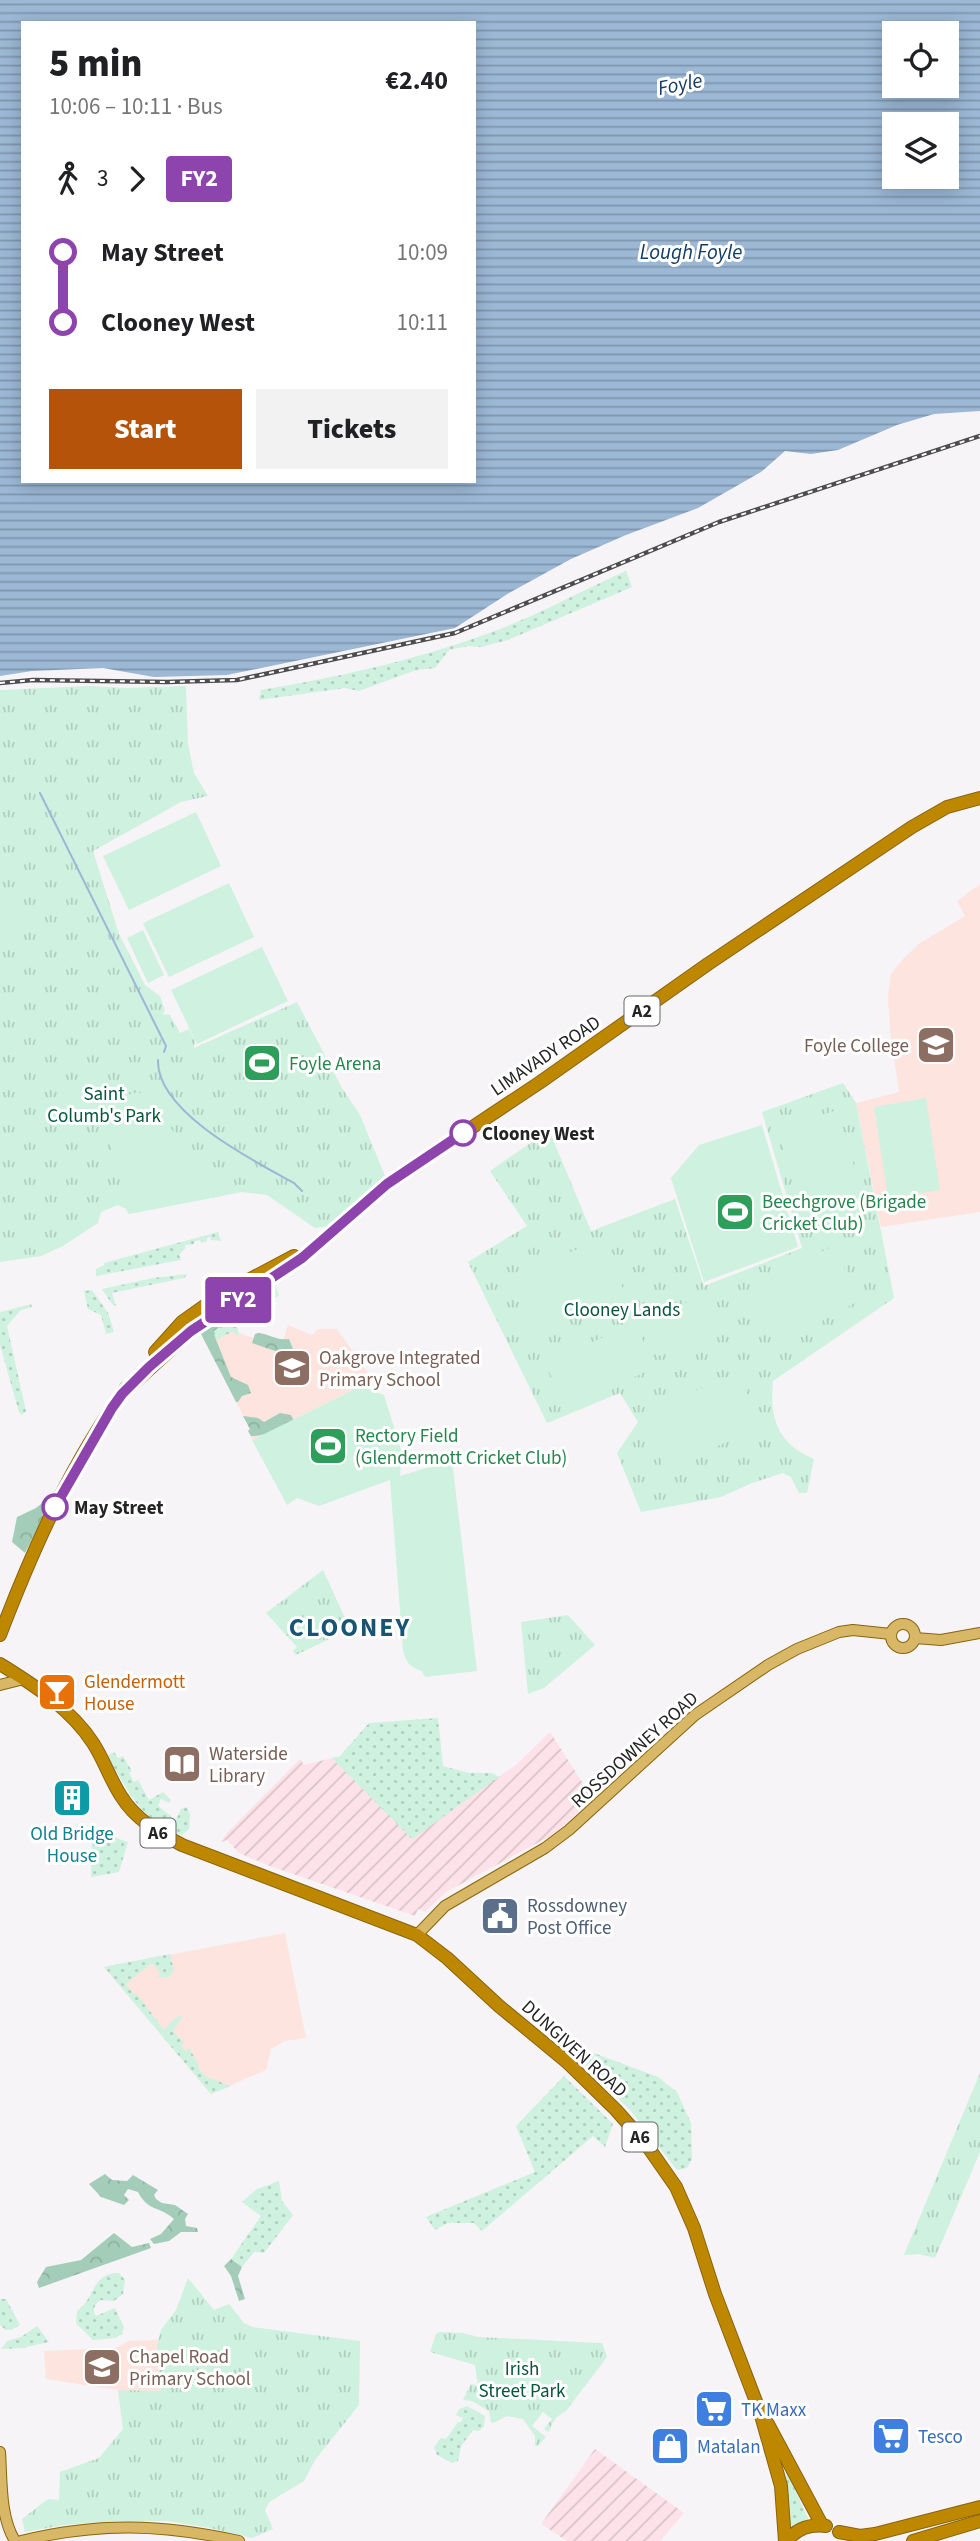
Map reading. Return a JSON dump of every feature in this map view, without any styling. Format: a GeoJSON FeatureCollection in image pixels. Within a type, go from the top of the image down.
{"type":"FeatureCollection","features":[{"type":"Feature","properties":{"kind":"highway","name":"LIMAVADY ROAD"},"geometry":{"type":"LineString","coordinates":[[122,1394],[191,1331],[289,1267],[387,1184],[932,814],[980,798]]}},
{"type":"Feature","properties":{"kind":"highway","name":"LIMAVADY ROAD"},"geometry":{"type":"LineString","coordinates":[[3,1626],[44,1528],[81,1459],[122,1394],[168,1338],[182,1322],[229,1289],[316,1245]]}},
{"type":"Feature","properties":{"kind":"highway"},"geometry":{"type":"LineString","coordinates":[[168,1338],[228,1298],[274,1272],[289,1267]]}},
{"type":"Feature","properties":{"kind":"highway","name":"A6"},"geometry":{"type":"LineString","coordinates":[[0,1664],[24,1679]]}},
{"type":"Feature","properties":{"kind":"highway","name":"DUNGIVEN ROAD"},"geometry":{"type":"LineString","coordinates":[[24,1679],[72,1717],[93,1742],[128,1806],[154,1831],[182,1845],[417,1936],[447,1958],[499,2006],[567,2062],[617,2110],[646,2144],[676,2187],[694,2228],[715,2294],[761,2412],[780,2486],[786,2541]]}},
{"type":"Feature","properties":{"kind":"highway","name":"DUNGIVEN ROAD"},"geometry":{"type":"LineString","coordinates":[[761,2412],[781,2444],[796,2479],[822,2525]]}},
{"type":"Feature","properties":{"kind":"highway"},"geometry":{"type":"LineString","coordinates":[[786,2541],[800,2529],[822,2525],[843,2536],[874,2535],[980,2507]]}},
{"type":"Feature","properties":{"kind":"highway"},"geometry":{"type":"LineString","coordinates":[[913,2541],[980,2521]]}},
{"type":"Feature","properties":{"kind":"main road"},"geometry":{"type":"LineString","coordinates":[[905,1624],[915,1631],[915,1638],[912,1644],[903,1648],[893,1642],[891,1634],[898,1625],[905,1624]]}},
{"type":"Feature","properties":{"kind":"main road","name":"ROSSDOWNEY ROAD"},"geometry":{"type":"LineString","coordinates":[[417,1936],[445,1906],[545,1848],[569,1830],[695,1715],[768,1665],[797,1649],[839,1632],[853,1630],[891,1634]]}},
{"type":"Feature","properties":{"kind":"main road"},"geometry":{"type":"LineString","coordinates":[[915,1638],[941,1640],[980,1633]]}},
{"type":"Feature","properties":{"kind":"main road"},"geometry":{"type":"LineString","coordinates":[[0,1685],[24,1679]]}},
{"type":"Feature","properties":{"kind":"main road"},"geometry":{"type":"LineString","coordinates":[[0,2452],[7,2529],[18,2541],[81,2529],[121,2526],[165,2528],[239,2541]]}},
{"type":"Feature","properties":{"kind":"shaded area","name":"Foyle College"},"geometry":{"type":"Polygon","coordinates":[[[980,884],[980,1212],[881,1227],[856,1103],[899,1092],[890,1031],[888,997],[891,974],[920,943],[965,916],[957,901],[980,884]]]}},
{"type":"Feature","properties":{"kind":"shaded area","name":"Oakgrove Integrated Primary School"},"geometry":{"type":"Polygon","coordinates":[[[222,1317],[232,1321],[239,1333],[281,1347],[288,1325],[312,1335],[318,1329],[337,1329],[373,1380],[252,1440],[248,1431],[250,1429],[199,1330],[222,1317]]]}},
{"type":"Feature","properties":{"kind":"shaded area"},"geometry":{"type":"Polygon","coordinates":[[[550,1732],[593,1799],[554,1834],[446,1892],[425,1912],[418,1909],[415,1916],[270,1866],[239,1853],[227,1840],[221,1842],[300,1759],[304,1765],[332,1758],[412,1838],[516,1765],[550,1732]]]}},
{"type":"Feature","properties":{"kind":"shaded area"},"geometry":{"type":"Polygon","coordinates":[[[285,1933],[306,2038],[285,2041],[271,2049],[266,2070],[211,2094],[104,1967],[285,1933]]]}},
{"type":"Feature","properties":{"kind":"shaded area","name":"Chapel Road Primary School"},"geometry":{"type":"Polygon","coordinates":[[[158,2340],[161,2391],[118,2390],[46,2379],[44,2351],[115,2348],[129,2341],[158,2340]]]}},
{"type":"Feature","properties":{"kind":"shaded area"},"geometry":{"type":"Polygon","coordinates":[[[595,2449],[684,2513],[660,2541],[567,2541],[541,2524],[595,2449]]]}},
{"type":"Feature","properties":{"kind":"green space"},"geometry":{"type":"Polygon","coordinates":[[[626,571],[632,587],[508,640],[481,647],[468,646],[449,650],[435,668],[416,670],[359,691],[345,688],[259,700],[261,690],[384,665],[475,638],[535,614],[626,571]]]}},
{"type":"Feature","properties":{"kind":"green space","name":"Saint Columb's Park"},"geometry":{"type":"Polygon","coordinates":[[[186,686],[188,744],[194,773],[208,796],[181,802],[93,851],[119,934],[145,985],[160,996],[165,1011],[162,1014],[170,1015],[180,1033],[189,1029],[195,1040],[194,1048],[297,1002],[342,1088],[360,1115],[385,1176],[330,1226],[315,1228],[267,1195],[241,1192],[129,1214],[118,1205],[101,1212],[98,1223],[63,1246],[41,1256],[0,1262],[0,690],[186,686]]]}},
{"type":"Feature","properties":{"kind":"green space"},"geometry":{"type":"Polygon","coordinates":[[[196,812],[221,866],[129,910],[103,856],[196,812]]]}},
{"type":"Feature","properties":{"kind":"green space"},"geometry":{"type":"Polygon","coordinates":[[[229,883],[254,937],[169,977],[143,923],[229,883]]]}},
{"type":"Feature","properties":{"kind":"green space"},"geometry":{"type":"Polygon","coordinates":[[[0,891],[30,920],[5,946],[0,941],[0,891]]]}},
{"type":"Feature","properties":{"kind":"green space"},"geometry":{"type":"Polygon","coordinates":[[[143,930],[164,975],[148,983],[127,938],[143,930]]]}},
{"type":"Feature","properties":{"kind":"green space"},"geometry":{"type":"Polygon","coordinates":[[[262,947],[288,1001],[197,1044],[171,990],[262,947]]]}},
{"type":"Feature","properties":{"kind":"green space","name":"Clooney Lands"},"geometry":{"type":"Polygon","coordinates":[[[843,1083],[856,1103],[894,1298],[773,1381],[773,1407],[778,1428],[792,1446],[814,1459],[807,1493],[799,1493],[791,1477],[783,1473],[721,1497],[641,1512],[617,1453],[638,1422],[620,1393],[547,1423],[468,1262],[527,1226],[490,1171],[549,1130],[591,1231],[675,1199],[704,1286],[802,1248],[762,1112],[843,1083]]]}},
{"type":"Feature","properties":{"kind":"green space"},"geometry":{"type":"Polygon","coordinates":[[[138,1092],[146,1097],[178,1137],[241,1192],[129,1214],[127,1192],[118,1160],[91,1106],[138,1092]]]}},
{"type":"Feature","properties":{"kind":"green space"},"geometry":{"type":"Polygon","coordinates":[[[926,1098],[940,1190],[888,1198],[874,1107],[926,1098]]]}},
{"type":"Feature","properties":{"kind":"green space"},"geometry":{"type":"Polygon","coordinates":[[[838,1110],[867,1212],[808,1229],[778,1127],[838,1110]]]}},
{"type":"Feature","properties":{"kind":"green space","name":"Beechgrove (Brigade Cricket Club)"},"geometry":{"type":"Polygon","coordinates":[[[762,1125],[798,1247],[704,1282],[671,1178],[699,1145],[762,1125]]]}},
{"type":"Feature","properties":{"kind":"green space"},"geometry":{"type":"Polygon","coordinates":[[[218,1232],[221,1241],[211,1240],[210,1237],[201,1243],[200,1240],[185,1245],[179,1255],[181,1260],[96,1276],[96,1269],[104,1263],[218,1232]]]}},
{"type":"Feature","properties":{"kind":"green space"},"geometry":{"type":"Polygon","coordinates":[[[604,1239],[625,1294],[531,1330],[510,1275],[604,1239]]]}},
{"type":"Feature","properties":{"kind":"green space"},"geometry":{"type":"Polygon","coordinates":[[[832,1246],[862,1299],[777,1346],[747,1293],[832,1246]]]}},
{"type":"Feature","properties":{"kind":"green space"},"geometry":{"type":"Polygon","coordinates":[[[188,1274],[184,1278],[112,1293],[116,1306],[102,1289],[153,1278],[188,1274]]]}},
{"type":"Feature","properties":{"kind":"green space"},"geometry":{"type":"Polygon","coordinates":[[[274,1282],[279,1295],[252,1316],[246,1311],[245,1302],[274,1282]]]}},
{"type":"Feature","properties":{"kind":"green space"},"geometry":{"type":"Polygon","coordinates":[[[92,1290],[108,1313],[114,1332],[106,1334],[101,1315],[88,1309],[84,1291],[92,1290]]]}},
{"type":"Feature","properties":{"kind":"green space"},"geometry":{"type":"Polygon","coordinates":[[[700,1297],[714,1334],[658,1356],[643,1319],[700,1297]]]}},
{"type":"Feature","properties":{"kind":"green space"},"geometry":{"type":"Polygon","coordinates":[[[31,1304],[32,1307],[21,1310],[7,1326],[26,1411],[22,1415],[0,1345],[0,1312],[31,1304]]]}},
{"type":"Feature","properties":{"kind":"green space"},"geometry":{"type":"Polygon","coordinates":[[[222,1317],[236,1324],[239,1333],[237,1336],[233,1331],[217,1340],[208,1324],[222,1317]]]}},
{"type":"Feature","properties":{"kind":"green space"},"geometry":{"type":"Polygon","coordinates":[[[215,1320],[220,1326],[213,1332],[231,1377],[248,1385],[251,1393],[242,1396],[238,1402],[199,1330],[215,1320]]]}},
{"type":"Feature","properties":{"kind":"green space"},"geometry":{"type":"Polygon","coordinates":[[[635,1323],[655,1368],[565,1407],[545,1363],[635,1323]]]}},
{"type":"Feature","properties":{"kind":"green space"},"geometry":{"type":"Polygon","coordinates":[[[258,1333],[289,1339],[294,1351],[281,1357],[281,1353],[252,1343],[258,1333]]]}},
{"type":"Feature","properties":{"kind":"green space"},"geometry":{"type":"Polygon","coordinates":[[[739,1373],[761,1428],[664,1468],[641,1413],[739,1373]]]}},
{"type":"Feature","properties":{"kind":"green space"},"geometry":{"type":"Polygon","coordinates":[[[361,1386],[384,1395],[402,1453],[400,1476],[452,1460],[477,1671],[425,1677],[422,1671],[409,1664],[406,1658],[403,1650],[390,1480],[319,1506],[297,1498],[287,1505],[252,1440],[361,1386]]]}},
{"type":"Feature","properties":{"kind":"green space"},"geometry":{"type":"Polygon","coordinates":[[[280,1413],[291,1415],[296,1425],[256,1436],[251,1436],[243,1416],[258,1418],[264,1422],[280,1413]]]}},
{"type":"Feature","properties":{"kind":"green space"},"geometry":{"type":"Polygon","coordinates":[[[46,1500],[50,1504],[25,1553],[12,1542],[17,1517],[46,1500]]]}},
{"type":"Feature","properties":{"kind":"green space"},"geometry":{"type":"Polygon","coordinates":[[[323,1570],[350,1629],[296,1655],[293,1651],[297,1647],[266,1613],[323,1570]]]}},
{"type":"Feature","properties":{"kind":"green space"},"geometry":{"type":"Polygon","coordinates":[[[568,1615],[595,1645],[544,1688],[528,1694],[521,1622],[568,1615]]]}},
{"type":"Feature","properties":{"kind":"green space"},"geometry":{"type":"Polygon","coordinates":[[[438,1718],[443,1766],[469,1773],[492,1773],[499,1777],[412,1839],[332,1758],[340,1756],[369,1723],[438,1718]]]}},
{"type":"Feature","properties":{"kind":"green space"},"geometry":{"type":"Polygon","coordinates":[[[114,1752],[118,1758],[123,1756],[132,1771],[129,1773],[134,1782],[138,1780],[149,1800],[163,1792],[171,1800],[169,1803],[161,1799],[158,1806],[176,1820],[181,1809],[187,1807],[190,1814],[189,1829],[182,1835],[167,1829],[145,1813],[107,1756],[114,1752]]]}},
{"type":"Feature","properties":{"kind":"green space"},"geometry":{"type":"Polygon","coordinates":[[[92,1833],[101,1833],[128,1842],[119,1872],[91,1877],[92,1833]]]}},
{"type":"Feature","properties":{"kind":"green space"},"geometry":{"type":"Polygon","coordinates":[[[170,1954],[174,1970],[169,1977],[158,1977],[161,1974],[152,1963],[126,1984],[137,1994],[164,2030],[175,2018],[184,2015],[173,2031],[184,2042],[181,2045],[185,2051],[189,2048],[199,2065],[198,2069],[207,2077],[231,2086],[211,2094],[104,1967],[170,1954]]]}},
{"type":"Feature","properties":{"kind":"green space"},"geometry":{"type":"Polygon","coordinates":[[[567,2043],[658,2077],[677,2092],[691,2123],[692,2159],[687,2168],[677,2170],[631,2111],[566,2047],[567,2043]]]}},
{"type":"Feature","properties":{"kind":"green space"},"geometry":{"type":"Polygon","coordinates":[[[980,2073],[980,2152],[935,2258],[919,2254],[904,2255],[980,2073]]]}},
{"type":"Feature","properties":{"kind":"green space"},"geometry":{"type":"Polygon","coordinates":[[[564,2076],[613,2124],[605,2147],[593,2136],[482,2231],[474,2223],[448,2223],[435,2230],[426,2217],[535,2172],[516,2126],[564,2076]]]}},
{"type":"Feature","properties":{"kind":"green space"},"geometry":{"type":"Polygon","coordinates":[[[105,2174],[112,2180],[127,2181],[133,2175],[158,2190],[154,2195],[156,2199],[175,2205],[188,2214],[185,2219],[186,2226],[197,2228],[198,2232],[181,2232],[169,2241],[154,2244],[150,2239],[161,2234],[174,2219],[146,2203],[138,2192],[128,2189],[124,2195],[129,2200],[124,2205],[101,2197],[89,2184],[105,2174]]]}},
{"type":"Feature","properties":{"kind":"green space"},"geometry":{"type":"Polygon","coordinates":[[[279,2181],[282,2201],[293,2215],[264,2253],[254,2252],[242,2267],[231,2259],[261,2216],[242,2202],[257,2189],[279,2181]]]}},
{"type":"Feature","properties":{"kind":"green space"},"geometry":{"type":"Polygon","coordinates":[[[114,2233],[132,2247],[149,2243],[151,2248],[39,2288],[37,2282],[46,2267],[81,2260],[114,2233]]]}},
{"type":"Feature","properties":{"kind":"green space"},"geometry":{"type":"Polygon","coordinates":[[[231,2259],[242,2267],[238,2276],[245,2299],[239,2301],[231,2276],[224,2266],[231,2259]]]}},
{"type":"Feature","properties":{"kind":"green space"},"geometry":{"type":"Polygon","coordinates":[[[119,2273],[125,2280],[123,2294],[114,2301],[101,2300],[94,2309],[96,2316],[115,2308],[124,2327],[122,2334],[115,2338],[93,2340],[76,2323],[77,2311],[103,2277],[119,2273]]]}},
{"type":"Feature","properties":{"kind":"green space"},"geometry":{"type":"Polygon","coordinates":[[[188,2278],[214,2310],[229,2304],[244,2323],[252,2327],[360,2341],[359,2405],[315,2460],[304,2481],[269,2502],[265,2510],[273,2529],[252,2538],[167,2521],[64,2525],[25,2532],[22,2519],[48,2499],[59,2500],[60,2472],[99,2458],[123,2429],[118,2390],[161,2391],[157,2345],[161,2330],[176,2310],[188,2278]]]}},
{"type":"Feature","properties":{"kind":"green space"},"geometry":{"type":"Polygon","coordinates":[[[0,2299],[6,2299],[20,2325],[11,2330],[0,2325],[0,2299]]]}},
{"type":"Feature","properties":{"kind":"green space"},"geometry":{"type":"Polygon","coordinates":[[[37,2326],[49,2342],[1,2349],[7,2341],[21,2337],[37,2326]]]}},
{"type":"Feature","properties":{"kind":"green space","name":"Irish Street Park"},"geometry":{"type":"Polygon","coordinates":[[[440,2332],[478,2337],[602,2343],[607,2357],[566,2411],[551,2425],[549,2432],[544,2429],[552,2419],[543,2412],[532,2426],[546,2437],[535,2446],[535,2436],[523,2419],[507,2416],[493,2423],[489,2411],[472,2401],[463,2400],[471,2384],[478,2386],[475,2365],[430,2352],[436,2334],[440,2332]]]}},
{"type":"Feature","properties":{"kind":"green space"},"geometry":{"type":"Polygon","coordinates":[[[467,2406],[485,2416],[484,2426],[479,2431],[473,2430],[461,2446],[458,2461],[452,2463],[437,2455],[434,2447],[441,2438],[446,2439],[458,2422],[461,2422],[463,2418],[456,2415],[459,2409],[467,2406]]]}},
{"type":"Feature","properties":{"kind":"green space"},"geometry":{"type":"Polygon","coordinates":[[[786,2469],[809,2521],[789,2528],[786,2469]]]}},
{"type":"Feature","properties":{"kind":"water","name":"Lough Foyle"},"geometry":{"type":"Polygon","coordinates":[[[0,0],[980,0],[980,411],[934,414],[897,425],[838,450],[811,454],[785,451],[761,472],[698,508],[571,559],[509,593],[455,628],[227,675],[154,677],[103,668],[32,671],[0,676],[0,0]]]}},
{"type":"Feature","properties":{"kind":"waterway"},"geometry":{"type":"LineString","coordinates":[[40,793],[166,1046],[164,1052]]}},
{"type":"Feature","properties":{"kind":"waterway"},"geometry":{"type":"LineString","coordinates":[[158,1060],[162,1079],[173,1098],[190,1116],[210,1133],[294,1183],[302,1191]]}},
{"type":"Feature","properties":{"kind":"railway"},"geometry":{"type":"LineString","coordinates":[[0,683],[33,680],[237,680],[455,633],[719,522],[980,436]]}},
{"type":"Feature","properties":{"kind":"bus line","name":"FY2"},"geometry":{"type":"LineString","coordinates":[[55,1507],[112,1408],[149,1367],[205,1321],[302,1258],[387,1184],[463,1133]]}},
{"type":"Feature","properties":{"kind":"place","name":"Foyle College"},"geometry":{"type":"Point","coordinates":[936,1045]}},
{"type":"Feature","properties":{"kind":"place","name":"Foyle Arena"},"geometry":{"type":"Point","coordinates":[262,1063]}},
{"type":"Feature","properties":{"kind":"place","name":"Clooney West"},"geometry":{"type":"Point","coordinates":[463,1133]}},
{"type":"Feature","properties":{"kind":"place","name":"Beechgrove (Brigade Cricket Club)"},"geometry":{"type":"Point","coordinates":[735,1212]}},
{"type":"Feature","properties":{"kind":"place","name":"Oakgrove Integrated Primary School"},"geometry":{"type":"Point","coordinates":[292,1368]}},
{"type":"Feature","properties":{"kind":"place","name":"Rectory Field (Glendermott Cricket Club)"},"geometry":{"type":"Point","coordinates":[328,1446]}},
{"type":"Feature","properties":{"kind":"place","name":"May Street"},"geometry":{"type":"Point","coordinates":[55,1507]}},
{"type":"Feature","properties":{"kind":"place","name":"Glendermott House"},"geometry":{"type":"Point","coordinates":[57,1692]}},
{"type":"Feature","properties":{"kind":"place","name":"Waterside Library"},"geometry":{"type":"Point","coordinates":[182,1764]}},
{"type":"Feature","properties":{"kind":"place","name":"Old Bridge House"},"geometry":{"type":"Point","coordinates":[72,1798]}},
{"type":"Feature","properties":{"kind":"place","name":"Rossdowney Post Office"},"geometry":{"type":"Point","coordinates":[500,1916]}},
{"type":"Feature","properties":{"kind":"place","name":"Chapel Road Primary School"},"geometry":{"type":"Point","coordinates":[102,2367]}},
{"type":"Feature","properties":{"kind":"place","name":"TK Maxx"},"geometry":{"type":"Point","coordinates":[714,2409]}},
{"type":"Feature","properties":{"kind":"place","name":"Tesco"},"geometry":{"type":"Point","coordinates":[891,2436]}},
{"type":"Feature","properties":{"kind":"place","name":"Matalan"},"geometry":{"type":"Point","coordinates":[670,2446]}},
{"type":"Feature","properties":{"kind":"district","name":"CLOONEY"},"geometry":{"type":"Point","coordinates":[350,1627]}},
{"type":"Feature","properties":{"kind":"water label","name":"Foyle"},"geometry":{"type":"Point","coordinates":[680,84]}}]}
